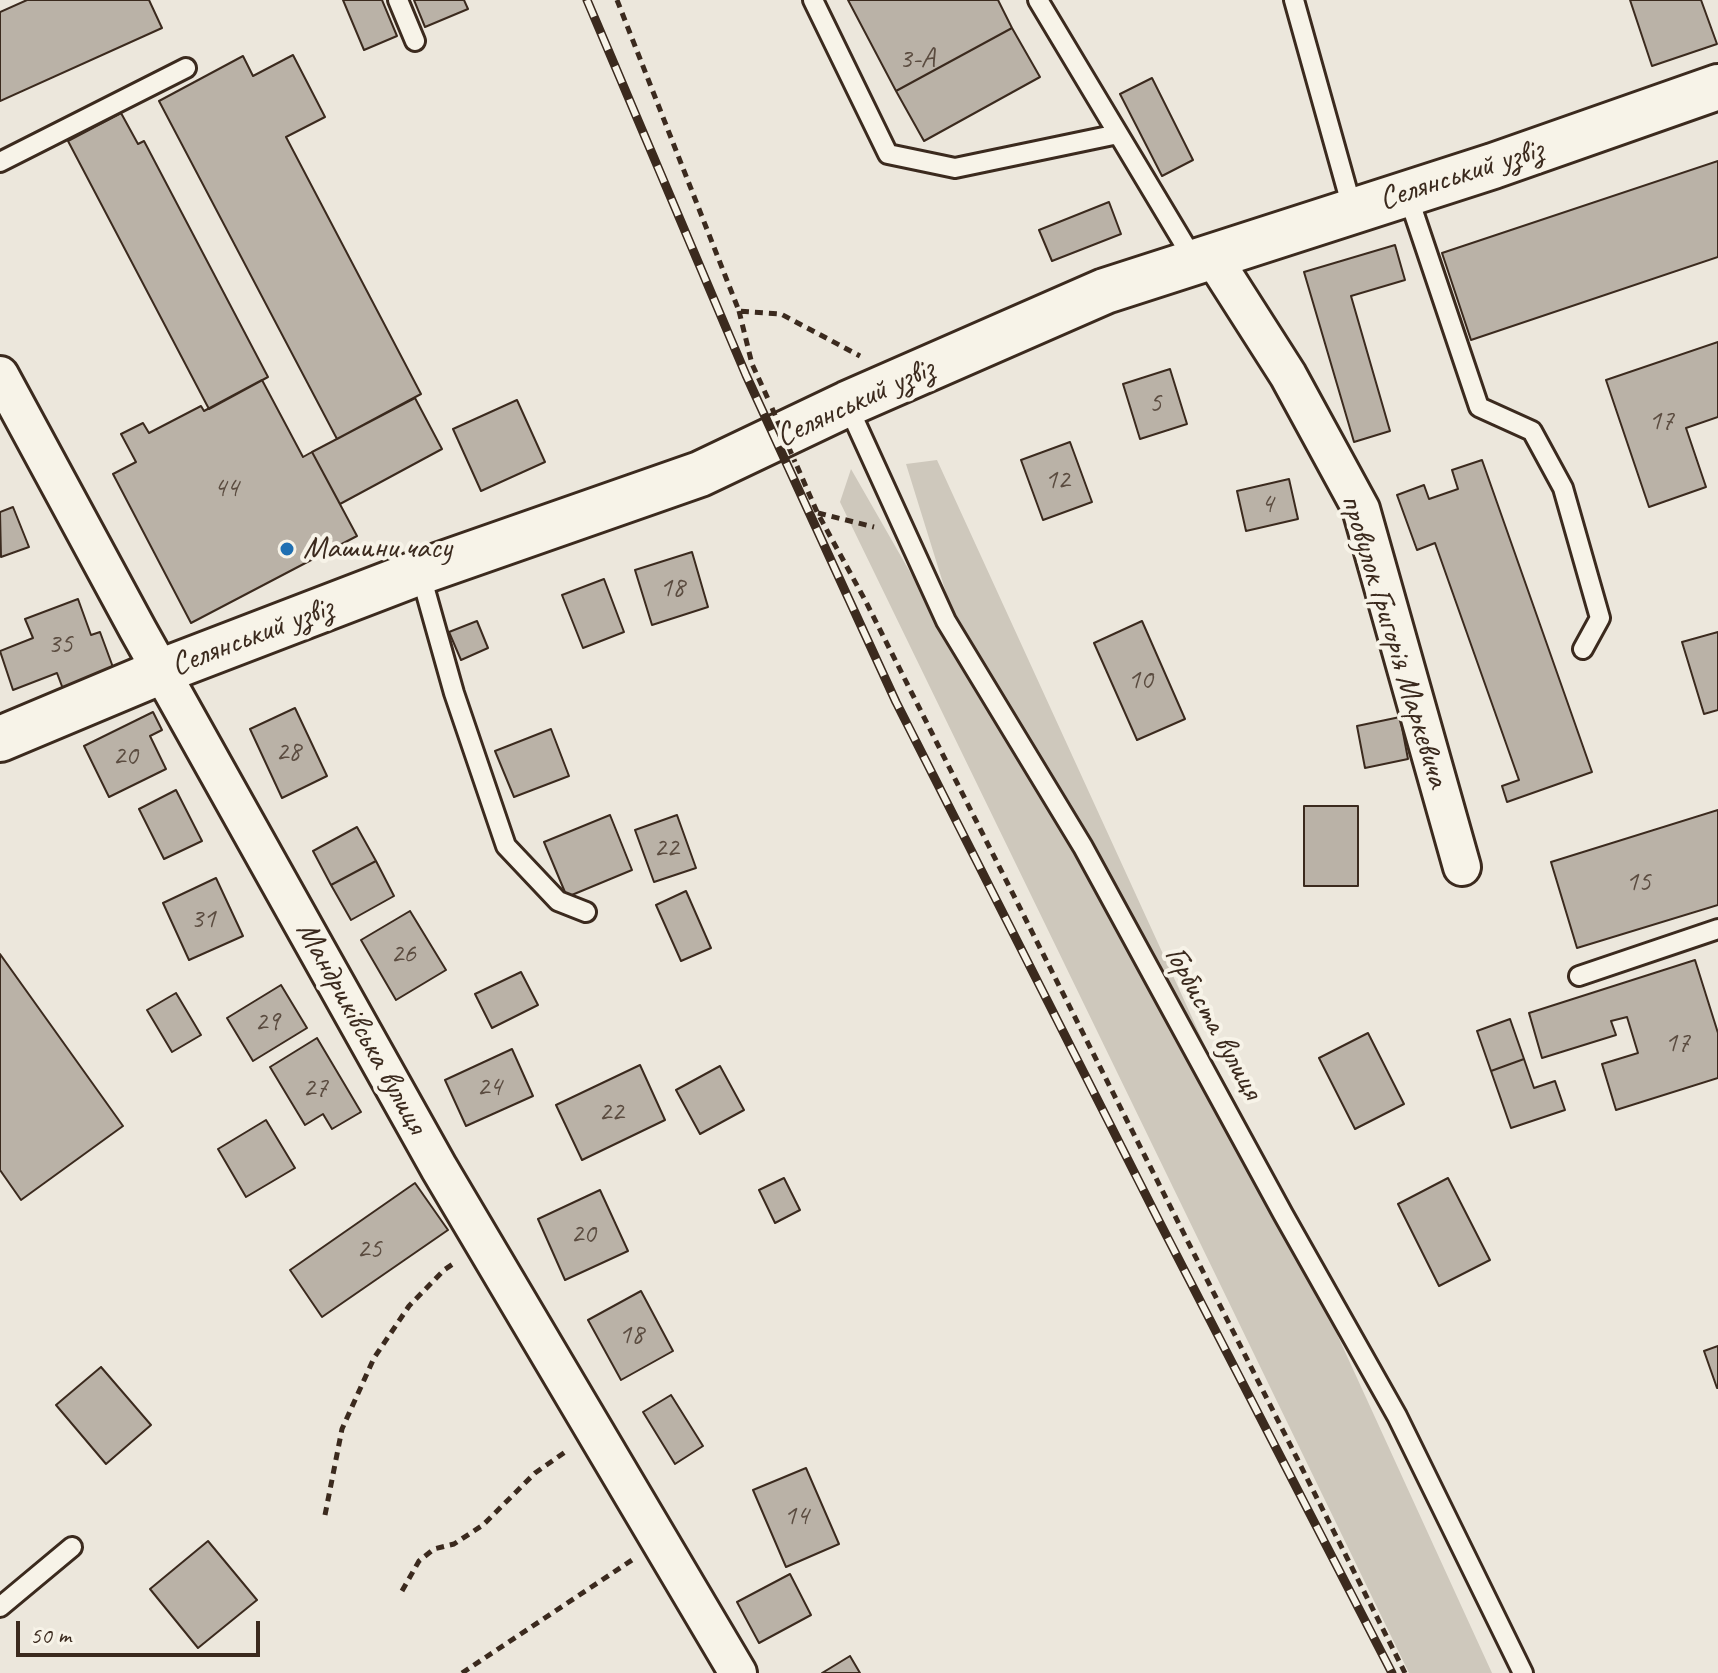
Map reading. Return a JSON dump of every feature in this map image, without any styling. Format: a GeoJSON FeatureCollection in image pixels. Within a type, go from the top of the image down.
{"type":"FeatureCollection","features":[{"type":"Feature","properties":{"kind":"street","name":"Селянський узвіз"},"geometry":{"type":"LineString","coordinates":[[0,739],[162,671],[420,572],[700,474],[847,404],[1105,291],[1353,211],[1718,87]]}},
{"type":"Feature","properties":{"kind":"street","name":"провулок Григорія Маркевича"},"geometry":{"type":"LineString","coordinates":[[1204,259],[1288,375],[1361,509],[1462,867]]}},
{"type":"Feature","properties":{"kind":"street","name":"Мандриківська вулиця"},"geometry":{"type":"LineString","coordinates":[[0,375],[431,1154],[738,1673]]}},
{"type":"Feature","properties":{"kind":"lane"},"geometry":{"type":"LineString","coordinates":[[398,0],[415,41]]}},
{"type":"Feature","properties":{"kind":"lane"},"geometry":{"type":"LineString","coordinates":[[813,0],[888,154],[955,168],[1118,134]]}},
{"type":"Feature","properties":{"kind":"lane"},"geometry":{"type":"LineString","coordinates":[[1038,0],[1118,134],[1204,259]]}},
{"type":"Feature","properties":{"kind":"lane"},"geometry":{"type":"LineString","coordinates":[[1294,0],[1353,211]]}},
{"type":"Feature","properties":{"kind":"lane"},"geometry":{"type":"LineString","coordinates":[[0,162],[186,68]]}},
{"type":"Feature","properties":{"kind":"lane"},"geometry":{"type":"LineString","coordinates":[[1407,193],[1479,407],[1532,431],[1563,488],[1600,618],[1583,649]]}},
{"type":"Feature","properties":{"kind":"lane","name":"Горбиста вулиця"},"geometry":{"type":"LineString","coordinates":[[847,404],[946,621],[1083,847],[1397,1416],[1523,1673]]}},
{"type":"Feature","properties":{"kind":"lane"},"geometry":{"type":"LineString","coordinates":[[420,572],[454,693],[506,846],[558,901],[586,912]]}},
{"type":"Feature","properties":{"kind":"lane"},"geometry":{"type":"LineString","coordinates":[[1579,976],[1718,929]]}},
{"type":"Feature","properties":{"kind":"lane"},"geometry":{"type":"LineString","coordinates":[[0,1607],[72,1547]]}},
{"type":"Feature","properties":{"kind":"path"},"geometry":{"type":"LineString","coordinates":[[617,0],[739,311],[752,364],[817,512],[872,614],[1405,1673]]}},
{"type":"Feature","properties":{"kind":"path"},"geometry":{"type":"LineString","coordinates":[[739,311],[781,314],[869,361]]}},
{"type":"Feature","properties":{"kind":"path"},"geometry":{"type":"LineString","coordinates":[[817,512],[907,536]]}},
{"type":"Feature","properties":{"kind":"path"},"geometry":{"type":"LineString","coordinates":[[325,1515],[342,1429],[374,1358],[409,1306],[444,1270],[484,1244]]}},
{"type":"Feature","properties":{"kind":"path"},"geometry":{"type":"LineString","coordinates":[[402,1591],[419,1561],[434,1549],[454,1544],[483,1525],[535,1473],[595,1431]]}},
{"type":"Feature","properties":{"kind":"path"},"geometry":{"type":"LineString","coordinates":[[462,1673],[660,1542]]}},
{"type":"Feature","properties":{"kind":"shaded area"},"geometry":{"type":"Polygon","coordinates":[[[937,460],[1492,1673],[1409,1673],[840,502],[851,469],[926,600],[952,612],[906,464],[937,460]]]}},
{"type":"Feature","properties":{"kind":"building"},"geometry":{"type":"Polygon","coordinates":[[[27,0],[149,0],[162,28],[0,101],[0,12],[27,0]]]}},
{"type":"Feature","properties":{"kind":"building"},"geometry":{"type":"Polygon","coordinates":[[[343,0],[382,0],[397,36],[364,50],[343,0]]]}},
{"type":"Feature","properties":{"kind":"building"},"geometry":{"type":"Polygon","coordinates":[[[414,0],[464,0],[468,9],[425,27],[414,0]]]}},
{"type":"Feature","properties":{"kind":"building"},"geometry":{"type":"Polygon","coordinates":[[[848,0],[998,0],[1012,28],[896,91],[848,0]]]}},
{"type":"Feature","properties":{"kind":"building"},"geometry":{"type":"Polygon","coordinates":[[[1630,0],[1701,0],[1717,44],[1652,66],[1630,0]]]}},
{"type":"Feature","properties":{"kind":"building"},"geometry":{"type":"Polygon","coordinates":[[[1012,28],[1040,77],[924,141],[896,91],[1012,28]]]}},
{"type":"Feature","properties":{"kind":"building"},"geometry":{"type":"Polygon","coordinates":[[[293,55],[325,117],[286,137],[421,394],[337,439],[159,101],[243,56],[253,76],[293,55]]]}},
{"type":"Feature","properties":{"kind":"building"},"geometry":{"type":"Polygon","coordinates":[[[1152,78],[1193,160],[1162,176],[1120,94],[1152,78]]]}},
{"type":"Feature","properties":{"kind":"building"},"geometry":{"type":"Polygon","coordinates":[[[121,113],[138,144],[144,141],[268,377],[209,409],[68,141],[121,113]]]}},
{"type":"Feature","properties":{"kind":"building"},"geometry":{"type":"Polygon","coordinates":[[[1718,161],[1718,257],[1471,340],[1442,253],[1718,161]]]}},
{"type":"Feature","properties":{"kind":"building"},"geometry":{"type":"Polygon","coordinates":[[[1109,202],[1121,234],[1052,261],[1039,230],[1109,202]]]}},
{"type":"Feature","properties":{"kind":"building"},"geometry":{"type":"Polygon","coordinates":[[[1395,245],[1405,280],[1351,296],[1390,431],[1354,442],[1304,272],[1395,245]]]}},
{"type":"Feature","properties":{"kind":"building"},"geometry":{"type":"Polygon","coordinates":[[[1718,342],[1718,417],[1686,428],[1706,487],[1649,507],[1606,380],[1718,342]]]}},
{"type":"Feature","properties":{"kind":"building"},"geometry":{"type":"Polygon","coordinates":[[[1170,369],[1187,424],[1140,439],[1123,384],[1170,369]]]}},
{"type":"Feature","properties":{"kind":"building"},"geometry":{"type":"Polygon","coordinates":[[[262,380],[303,457],[312,452],[357,536],[191,623],[113,474],[136,462],[121,434],[143,423],[149,433],[201,406],[204,411],[262,380]]]}},
{"type":"Feature","properties":{"kind":"building"},"geometry":{"type":"Polygon","coordinates":[[[415,398],[442,449],[340,504],[312,452],[415,398]]]}},
{"type":"Feature","properties":{"kind":"building"},"geometry":{"type":"Polygon","coordinates":[[[517,400],[545,462],[481,491],[453,429],[517,400]]]}},
{"type":"Feature","properties":{"kind":"building"},"geometry":{"type":"Polygon","coordinates":[[[1070,442],[1092,502],[1043,520],[1021,460],[1070,442]]]}},
{"type":"Feature","properties":{"kind":"building"},"geometry":{"type":"Polygon","coordinates":[[[1482,460],[1592,772],[1507,802],[1502,786],[1519,780],[1435,543],[1417,550],[1397,495],[1424,485],[1429,499],[1458,489],[1452,470],[1482,460]]]}},
{"type":"Feature","properties":{"kind":"building"},"geometry":{"type":"Polygon","coordinates":[[[1289,479],[1298,519],[1246,531],[1237,491],[1289,479]]]}},
{"type":"Feature","properties":{"kind":"building"},"geometry":{"type":"Polygon","coordinates":[[[13,507],[29,547],[1,557],[0,512],[13,507]]]}},
{"type":"Feature","properties":{"kind":"building"},"geometry":{"type":"Polygon","coordinates":[[[692,552],[708,607],[652,625],[635,570],[692,552]]]}},
{"type":"Feature","properties":{"kind":"building"},"geometry":{"type":"Polygon","coordinates":[[[604,579],[624,632],[583,648],[562,595],[604,579]]]}},
{"type":"Feature","properties":{"kind":"building"},"geometry":{"type":"Polygon","coordinates":[[[78,599],[91,635],[100,632],[114,670],[63,689],[57,673],[13,690],[0,651],[33,638],[25,619],[78,599]]]}},
{"type":"Feature","properties":{"kind":"building"},"geometry":{"type":"Polygon","coordinates":[[[477,621],[488,648],[461,660],[449,632],[477,621]]]}},
{"type":"Feature","properties":{"kind":"building"},"geometry":{"type":"Polygon","coordinates":[[[1142,621],[1185,719],[1137,740],[1094,643],[1142,621]]]}},
{"type":"Feature","properties":{"kind":"building"},"geometry":{"type":"Polygon","coordinates":[[[1718,632],[1718,710],[1704,714],[1682,642],[1718,632]]]}},
{"type":"Feature","properties":{"kind":"building"},"geometry":{"type":"Polygon","coordinates":[[[295,708],[327,776],[282,798],[250,729],[295,708]]]}},
{"type":"Feature","properties":{"kind":"building"},"geometry":{"type":"Polygon","coordinates":[[[153,712],[162,730],[150,736],[166,769],[109,797],[84,746],[153,712]]]}},
{"type":"Feature","properties":{"kind":"building"},"geometry":{"type":"Polygon","coordinates":[[[1400,717],[1408,759],[1365,768],[1357,726],[1400,717]]]}},
{"type":"Feature","properties":{"kind":"building"},"geometry":{"type":"Polygon","coordinates":[[[551,729],[569,776],[514,797],[495,751],[551,729]]]}},
{"type":"Feature","properties":{"kind":"building"},"geometry":{"type":"Polygon","coordinates":[[[176,790],[202,841],[164,859],[139,809],[176,790]]]}},
{"type":"Feature","properties":{"kind":"building"},"geometry":{"type":"Polygon","coordinates":[[[1304,806],[1358,806],[1358,886],[1304,886],[1304,806]]]}},
{"type":"Feature","properties":{"kind":"building"},"geometry":{"type":"Polygon","coordinates":[[[1718,810],[1718,905],[1577,948],[1551,862],[1718,810]]]}},
{"type":"Feature","properties":{"kind":"building"},"geometry":{"type":"Polygon","coordinates":[[[610,815],[632,870],[567,897],[544,842],[610,815]]]}},
{"type":"Feature","properties":{"kind":"building"},"geometry":{"type":"Polygon","coordinates":[[[677,815],[696,868],[654,882],[635,830],[677,815]]]}},
{"type":"Feature","properties":{"kind":"building"},"geometry":{"type":"Polygon","coordinates":[[[357,827],[376,861],[331,885],[313,851],[357,827]]]}},
{"type":"Feature","properties":{"kind":"building"},"geometry":{"type":"Polygon","coordinates":[[[376,861],[394,896],[351,920],[331,885],[376,861]]]}},
{"type":"Feature","properties":{"kind":"building"},"geometry":{"type":"Polygon","coordinates":[[[216,878],[243,936],[189,960],[163,903],[216,878]]]}},
{"type":"Feature","properties":{"kind":"building"},"geometry":{"type":"Polygon","coordinates":[[[686,891],[711,948],[681,961],[656,905],[686,891]]]}},
{"type":"Feature","properties":{"kind":"building"},"geometry":{"type":"Polygon","coordinates":[[[410,911],[446,970],[396,1000],[361,940],[410,911]]]}},
{"type":"Feature","properties":{"kind":"building"},"geometry":{"type":"Polygon","coordinates":[[[0,954],[123,1126],[21,1200],[0,1170],[0,954]]]}},
{"type":"Feature","properties":{"kind":"building"},"geometry":{"type":"Polygon","coordinates":[[[1695,960],[1718,1033],[1718,1078],[1616,1110],[1602,1064],[1638,1053],[1627,1017],[1611,1021],[1616,1035],[1542,1058],[1529,1013],[1695,960]]]}},
{"type":"Feature","properties":{"kind":"building"},"geometry":{"type":"Polygon","coordinates":[[[521,972],[538,1005],[492,1028],[475,994],[521,972]]]}},
{"type":"Feature","properties":{"kind":"building"},"geometry":{"type":"Polygon","coordinates":[[[281,985],[307,1028],[253,1061],[227,1018],[281,985]]]}},
{"type":"Feature","properties":{"kind":"building"},"geometry":{"type":"Polygon","coordinates":[[[176,993],[201,1035],[172,1052],[147,1010],[176,993]]]}},
{"type":"Feature","properties":{"kind":"building"},"geometry":{"type":"Polygon","coordinates":[[[1510,1019],[1524,1059],[1491,1071],[1477,1031],[1510,1019]]]}},
{"type":"Feature","properties":{"kind":"building"},"geometry":{"type":"Polygon","coordinates":[[[1368,1033],[1404,1104],[1355,1129],[1319,1058],[1368,1033]]]}},
{"type":"Feature","properties":{"kind":"building"},"geometry":{"type":"Polygon","coordinates":[[[317,1038],[361,1112],[332,1129],[323,1114],[305,1125],[270,1067],[317,1038]]]}},
{"type":"Feature","properties":{"kind":"building"},"geometry":{"type":"Polygon","coordinates":[[[512,1049],[533,1096],[466,1126],[445,1080],[512,1049]]]}},
{"type":"Feature","properties":{"kind":"building"},"geometry":{"type":"Polygon","coordinates":[[[1524,1059],[1534,1088],[1555,1081],[1565,1110],[1511,1128],[1491,1071],[1524,1059]]]}},
{"type":"Feature","properties":{"kind":"building"},"geometry":{"type":"Polygon","coordinates":[[[640,1065],[665,1120],[582,1160],[556,1105],[640,1065]]]}},
{"type":"Feature","properties":{"kind":"building"},"geometry":{"type":"Polygon","coordinates":[[[720,1066],[744,1110],[700,1134],[676,1090],[720,1066]]]}},
{"type":"Feature","properties":{"kind":"building"},"geometry":{"type":"Polygon","coordinates":[[[266,1120],[295,1168],[246,1197],[218,1149],[266,1120]]]}},
{"type":"Feature","properties":{"kind":"building"},"geometry":{"type":"Polygon","coordinates":[[[784,1178],[800,1210],[775,1223],[759,1190],[784,1178]]]}},
{"type":"Feature","properties":{"kind":"building"},"geometry":{"type":"Polygon","coordinates":[[[1448,1178],[1490,1260],[1439,1286],[1398,1204],[1448,1178]]]}},
{"type":"Feature","properties":{"kind":"building"},"geometry":{"type":"Polygon","coordinates":[[[415,1183],[448,1230],[322,1317],[290,1270],[415,1183]]]}},
{"type":"Feature","properties":{"kind":"building"},"geometry":{"type":"Polygon","coordinates":[[[600,1190],[628,1251],[565,1280],[538,1219],[600,1190]]]}},
{"type":"Feature","properties":{"kind":"building"},"geometry":{"type":"Polygon","coordinates":[[[641,1291],[673,1351],[621,1380],[588,1320],[641,1291]]]}},
{"type":"Feature","properties":{"kind":"building"},"geometry":{"type":"Polygon","coordinates":[[[1718,1346],[1718,1388],[1717,1388],[1704,1351],[1718,1346]]]}},
{"type":"Feature","properties":{"kind":"building"},"geometry":{"type":"Polygon","coordinates":[[[101,1367],[151,1425],[106,1464],[56,1405],[101,1367]]]}},
{"type":"Feature","properties":{"kind":"building"},"geometry":{"type":"Polygon","coordinates":[[[671,1395],[703,1446],[675,1464],[643,1412],[671,1395]]]}},
{"type":"Feature","properties":{"kind":"building"},"geometry":{"type":"Polygon","coordinates":[[[806,1468],[839,1544],[786,1567],[753,1490],[806,1468]]]}},
{"type":"Feature","properties":{"kind":"building"},"geometry":{"type":"Polygon","coordinates":[[[208,1541],[257,1600],[198,1648],[150,1589],[208,1541]]]}},
{"type":"Feature","properties":{"kind":"building"},"geometry":{"type":"Polygon","coordinates":[[[790,1574],[811,1615],[759,1643],[737,1602],[790,1574]]]}},
{"type":"Feature","properties":{"kind":"building"},"geometry":{"type":"Polygon","coordinates":[[[850,1656],[860,1673],[822,1673],[850,1656]]]}},
{"type":"Feature","properties":{"kind":"railway"},"geometry":{"type":"LineString","coordinates":[[587,0],[746,375],[896,702],[1392,1673]]}},
{"type":"Feature","properties":{"kind":"place","name":"Машини часу"},"geometry":{"type":"Point","coordinates":[287,549]}}]}
